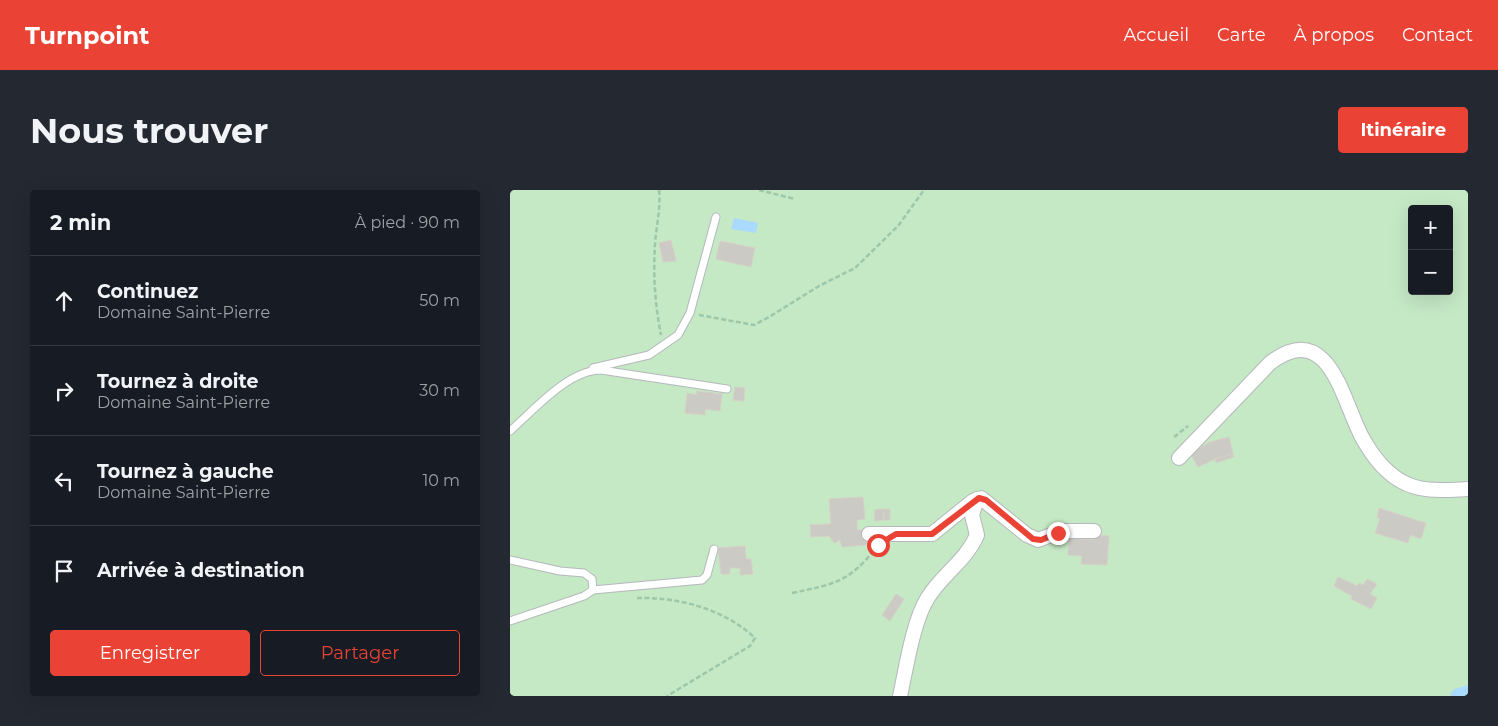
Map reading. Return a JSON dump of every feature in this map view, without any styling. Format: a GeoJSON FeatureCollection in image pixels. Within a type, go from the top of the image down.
{"type":"FeatureCollection","features":[{"type":"Feature","properties":{"kind":"street"},"geometry":{"type":"LineString","coordinates":[[1179,458],[1270,363],[1286,353],[1303,350],[1318,356],[1329,367],[1344,391],[1363,440],[1392,475],[1413,487],[1423,489],[1468,489]]}},
{"type":"Feature","properties":{"kind":"street"},"geometry":{"type":"LineString","coordinates":[[900,696],[922,608],[936,586],[967,553],[977,535],[972,517],[977,499]]}},
{"type":"Feature","properties":{"kind":"street"},"geometry":{"type":"LineString","coordinates":[[869,534],[932,534],[977,499],[986,500],[1027,535],[1038,540],[1062,531],[1094,531]]}},
{"type":"Feature","properties":{"kind":"lane"},"geometry":{"type":"LineString","coordinates":[[510,431],[565,384],[584,372],[607,364],[650,355],[664,347],[683,329],[690,313],[716,217]]}},
{"type":"Feature","properties":{"kind":"lane"},"geometry":{"type":"LineString","coordinates":[[584,372],[601,370],[728,389]]}},
{"type":"Feature","properties":{"kind":"lane"},"geometry":{"type":"LineString","coordinates":[[510,621],[572,601],[593,590],[702,580],[708,575],[714,549]]}},
{"type":"Feature","properties":{"kind":"lane"},"geometry":{"type":"LineString","coordinates":[[510,560],[560,571],[584,573],[592,579],[593,590]]}},
{"type":"Feature","properties":{"kind":"path"},"geometry":{"type":"LineString","coordinates":[[659,190],[660,219],[654,260],[657,317],[664,347]]}},
{"type":"Feature","properties":{"kind":"path"},"geometry":{"type":"LineString","coordinates":[[759,190],[795,199]]}},
{"type":"Feature","properties":{"kind":"path"},"geometry":{"type":"LineString","coordinates":[[690,313],[754,325],[770,317],[819,286],[855,268],[898,226],[924,190]]}},
{"type":"Feature","properties":{"kind":"path"},"geometry":{"type":"LineString","coordinates":[[792,592],[833,584],[846,578],[862,566],[884,540],[896,534]]}},
{"type":"Feature","properties":{"kind":"path"},"geometry":{"type":"LineString","coordinates":[[636,598],[663,597],[706,609],[747,630],[755,638],[750,646],[667,696]]}},
{"type":"Feature","properties":{"kind":"green space"},"geometry":{"type":"Polygon","coordinates":[[[510,190],[1468,190],[1468,696],[510,696],[510,190]]]}},
{"type":"Feature","properties":{"kind":"water"},"geometry":{"type":"Polygon","coordinates":[[[734,218],[758,223],[756,233],[731,229],[734,218]]]}},
{"type":"Feature","properties":{"kind":"building"},"geometry":{"type":"Polygon","coordinates":[[[671,240],[676,261],[663,262],[659,243],[671,240]]]}},
{"type":"Feature","properties":{"kind":"building"},"geometry":{"type":"Polygon","coordinates":[[[720,241],[755,248],[751,267],[716,259],[720,241]]]}},
{"type":"Feature","properties":{"kind":"building"},"geometry":{"type":"Polygon","coordinates":[[[735,387],[745,388],[744,401],[733,400],[735,387]]]}},
{"type":"Feature","properties":{"kind":"building"},"geometry":{"type":"Polygon","coordinates":[[[697,391],[722,394],[720,411],[705,409],[705,415],[685,413],[687,393],[696,395],[697,391]]]}},
{"type":"Feature","properties":{"kind":"building"},"geometry":{"type":"Polygon","coordinates":[[[1229,437],[1233,454],[1215,459],[1198,467],[1190,453],[1210,442],[1229,437]]]}},
{"type":"Feature","properties":{"kind":"building"},"geometry":{"type":"Polygon","coordinates":[[[1233,454],[1234,457],[1216,463],[1215,459],[1233,454]]]}},
{"type":"Feature","properties":{"kind":"building"},"geometry":{"type":"Polygon","coordinates":[[[863,497],[865,519],[857,520],[857,530],[866,530],[867,545],[842,547],[840,540],[834,543],[829,536],[811,537],[810,525],[831,524],[829,499],[863,497]]]}},
{"type":"Feature","properties":{"kind":"building"},"geometry":{"type":"Polygon","coordinates":[[[1379,508],[1426,523],[1421,539],[1410,535],[1408,543],[1375,533],[1380,518],[1377,518],[1379,508]]]}},
{"type":"Feature","properties":{"kind":"building"},"geometry":{"type":"Polygon","coordinates":[[[883,509],[890,509],[890,520],[884,520],[883,509]]]}},
{"type":"Feature","properties":{"kind":"building"},"geometry":{"type":"Polygon","coordinates":[[[883,509],[884,520],[875,521],[874,510],[883,509]]]}},
{"type":"Feature","properties":{"kind":"building"},"geometry":{"type":"Polygon","coordinates":[[[1093,535],[1109,536],[1107,565],[1081,564],[1082,556],[1068,555],[1069,538],[1093,540],[1093,535]]]}},
{"type":"Feature","properties":{"kind":"building"},"geometry":{"type":"Polygon","coordinates":[[[745,546],[746,559],[751,559],[753,574],[740,575],[740,568],[730,568],[730,574],[721,574],[718,548],[745,546]]]}},
{"type":"Feature","properties":{"kind":"building"},"geometry":{"type":"Polygon","coordinates":[[[1338,577],[1357,586],[1359,583],[1363,585],[1367,579],[1377,584],[1370,594],[1377,598],[1371,609],[1351,599],[1352,596],[1334,586],[1338,577]]]}},
{"type":"Feature","properties":{"kind":"building"},"geometry":{"type":"Polygon","coordinates":[[[896,594],[904,599],[890,621],[882,615],[896,594]]]}},
{"type":"Feature","properties":{"kind":"waterway"},"geometry":{"type":"LineString","coordinates":[[1458,696],[1468,693]]}},
{"type":"Feature","properties":{"kind":"route"},"geometry":{"type":"LineString","coordinates":[[878,545],[896,534],[932,534],[979,498],[986,500],[1033,539],[1041,540],[1058,533]]}}]}
